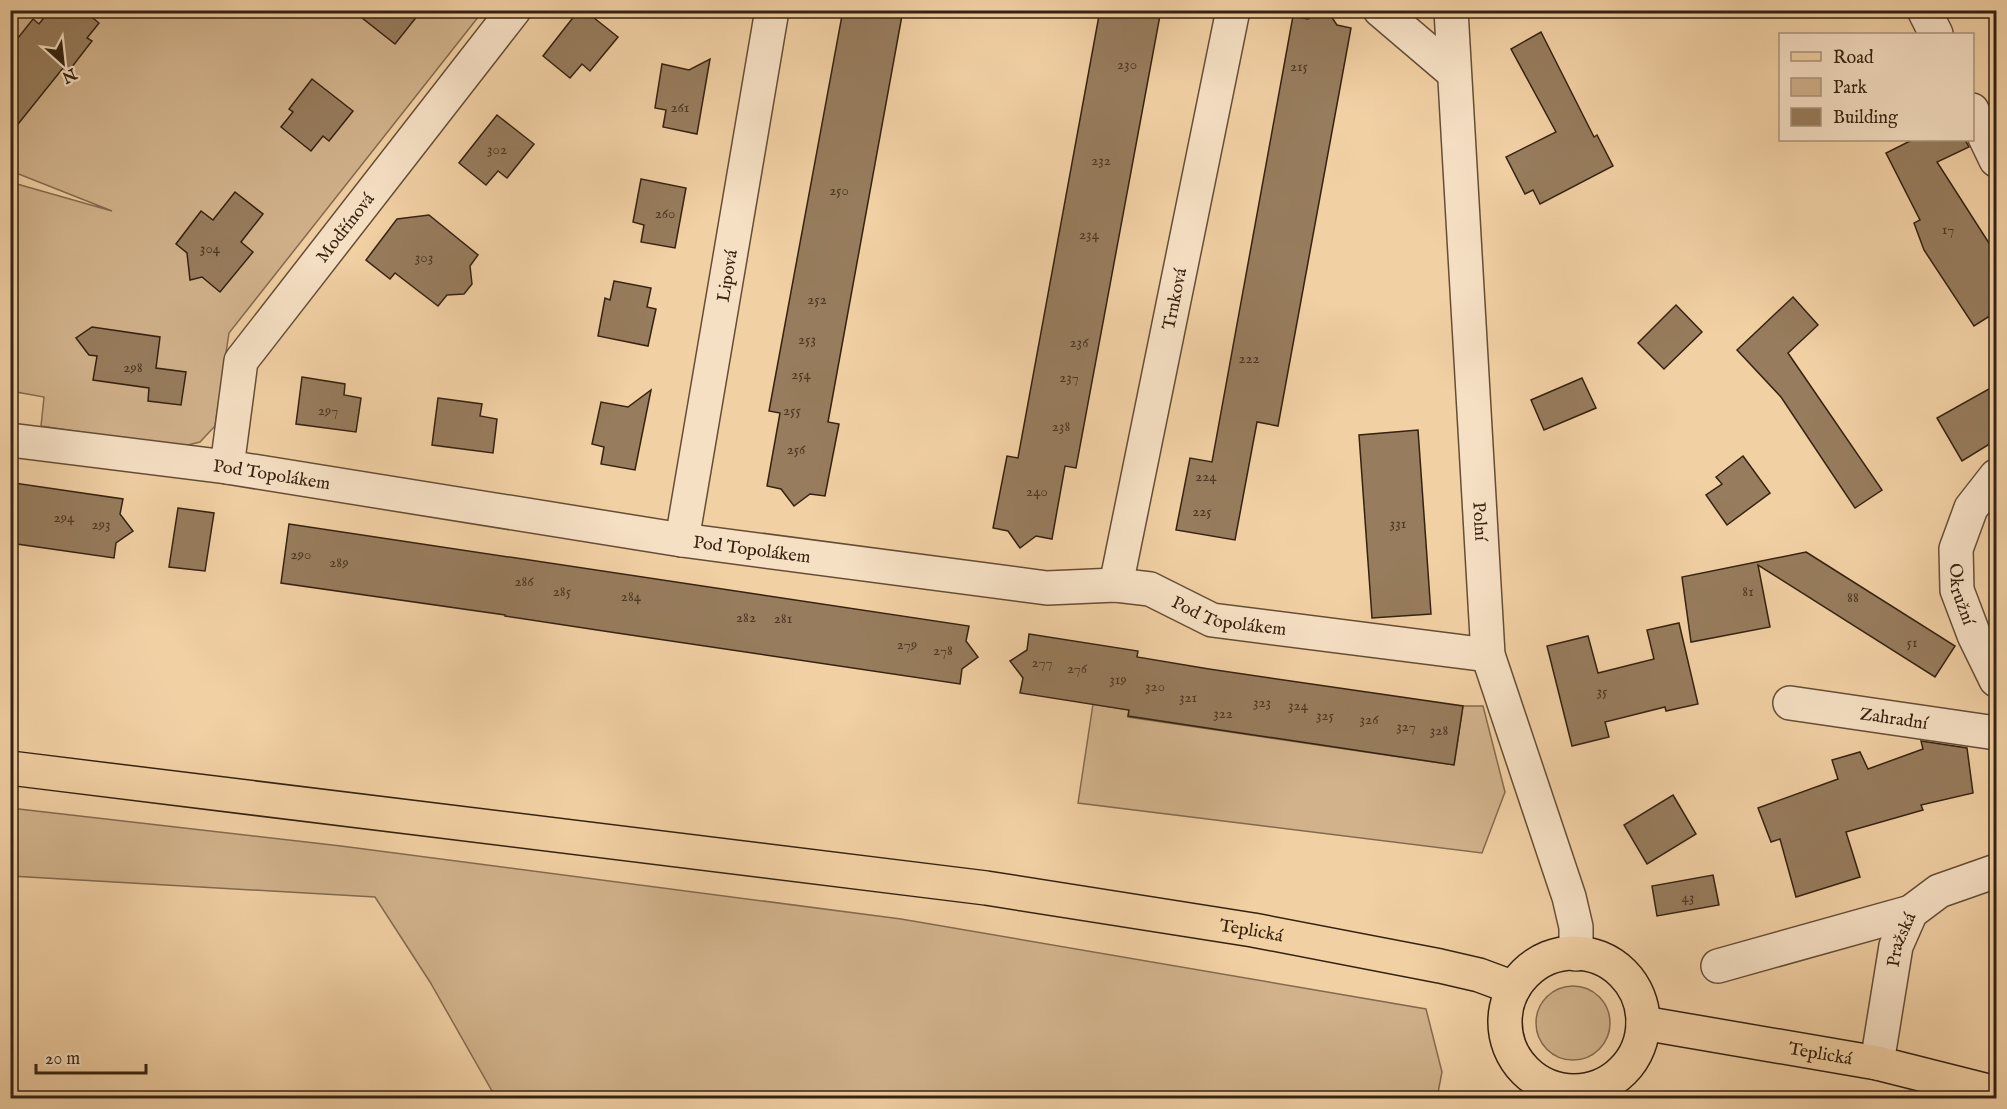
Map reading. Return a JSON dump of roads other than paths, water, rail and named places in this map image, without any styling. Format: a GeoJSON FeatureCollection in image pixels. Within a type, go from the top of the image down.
{"type":"FeatureCollection","features":[{"type":"Feature","properties":{"kind":"main road","name":"Teplická"},"geometry":{"type":"LineString","coordinates":[[10,768],[986,888],[1300,939],[1440,966],[1479,975],[1514,988]]}},
{"type":"Feature","properties":{"kind":"main road"},"geometry":{"type":"LineString","coordinates":[[1576,954],[1603,960],[1631,984],[1637,995],[1643,1023],[1640,1040],[1635,1054],[1618,1075],[1598,1087],[1585,1090],[1541,1092],[1510,1048],[1505,1023],[1509,1000],[1514,988],[1536,965],[1562,955],[1576,954]]}},
{"type":"Feature","properties":{"kind":"main road","name":"Teplická"},"geometry":{"type":"LineString","coordinates":[[1643,1023],[1877,1063],[1996,1093]]}},
{"type":"Feature","properties":{"kind":"street","name":"Modřínová"},"geometry":{"type":"LineString","coordinates":[[227,467],[241,361],[514,10]]}},
{"type":"Feature","properties":{"kind":"street","name":"Lipová"},"geometry":{"type":"LineString","coordinates":[[682,540],[772,10]]}},
{"type":"Feature","properties":{"kind":"street","name":"Trnková"},"geometry":{"type":"LineString","coordinates":[[1116,585],[1233,10]]}},
{"type":"Feature","properties":{"kind":"street"},"geometry":{"type":"LineString","coordinates":[[1380,10],[1454,73]]}},
{"type":"Feature","properties":{"kind":"street","name":"Polní"},"geometry":{"type":"LineString","coordinates":[[1451,10],[1488,655],[1569,897],[1576,927],[1576,954]]}},
{"type":"Feature","properties":{"kind":"street"},"geometry":{"type":"LineString","coordinates":[[1924,10],[1936,33]]}},
{"type":"Feature","properties":{"kind":"street"},"geometry":{"type":"LineString","coordinates":[[1974,114],[1996,160]]}},
{"type":"Feature","properties":{"kind":"street","name":"Pod Topolákem"},"geometry":{"type":"LineString","coordinates":[[10,440],[227,467],[682,540],[1047,588],[1116,585],[1150,589],[1212,620],[1488,655]]}},
{"type":"Feature","properties":{"kind":"street","name":"Okružní"},"geometry":{"type":"LineString","coordinates":[[1996,476],[1971,508],[1956,549],[1957,590],[1974,635],[1996,680]]}},
{"type":"Feature","properties":{"kind":"street","name":"Zahradní"},"geometry":{"type":"LineString","coordinates":[[1790,703],[1996,733]]}},
{"type":"Feature","properties":{"kind":"street","name":"Pražská"},"geometry":{"type":"LineString","coordinates":[[1877,1063],[1896,946],[1911,912],[1939,891],[1996,871]]}},
{"type":"Feature","properties":{"kind":"street"},"geometry":{"type":"LineString","coordinates":[[1718,966],[1911,912]]}}]}
